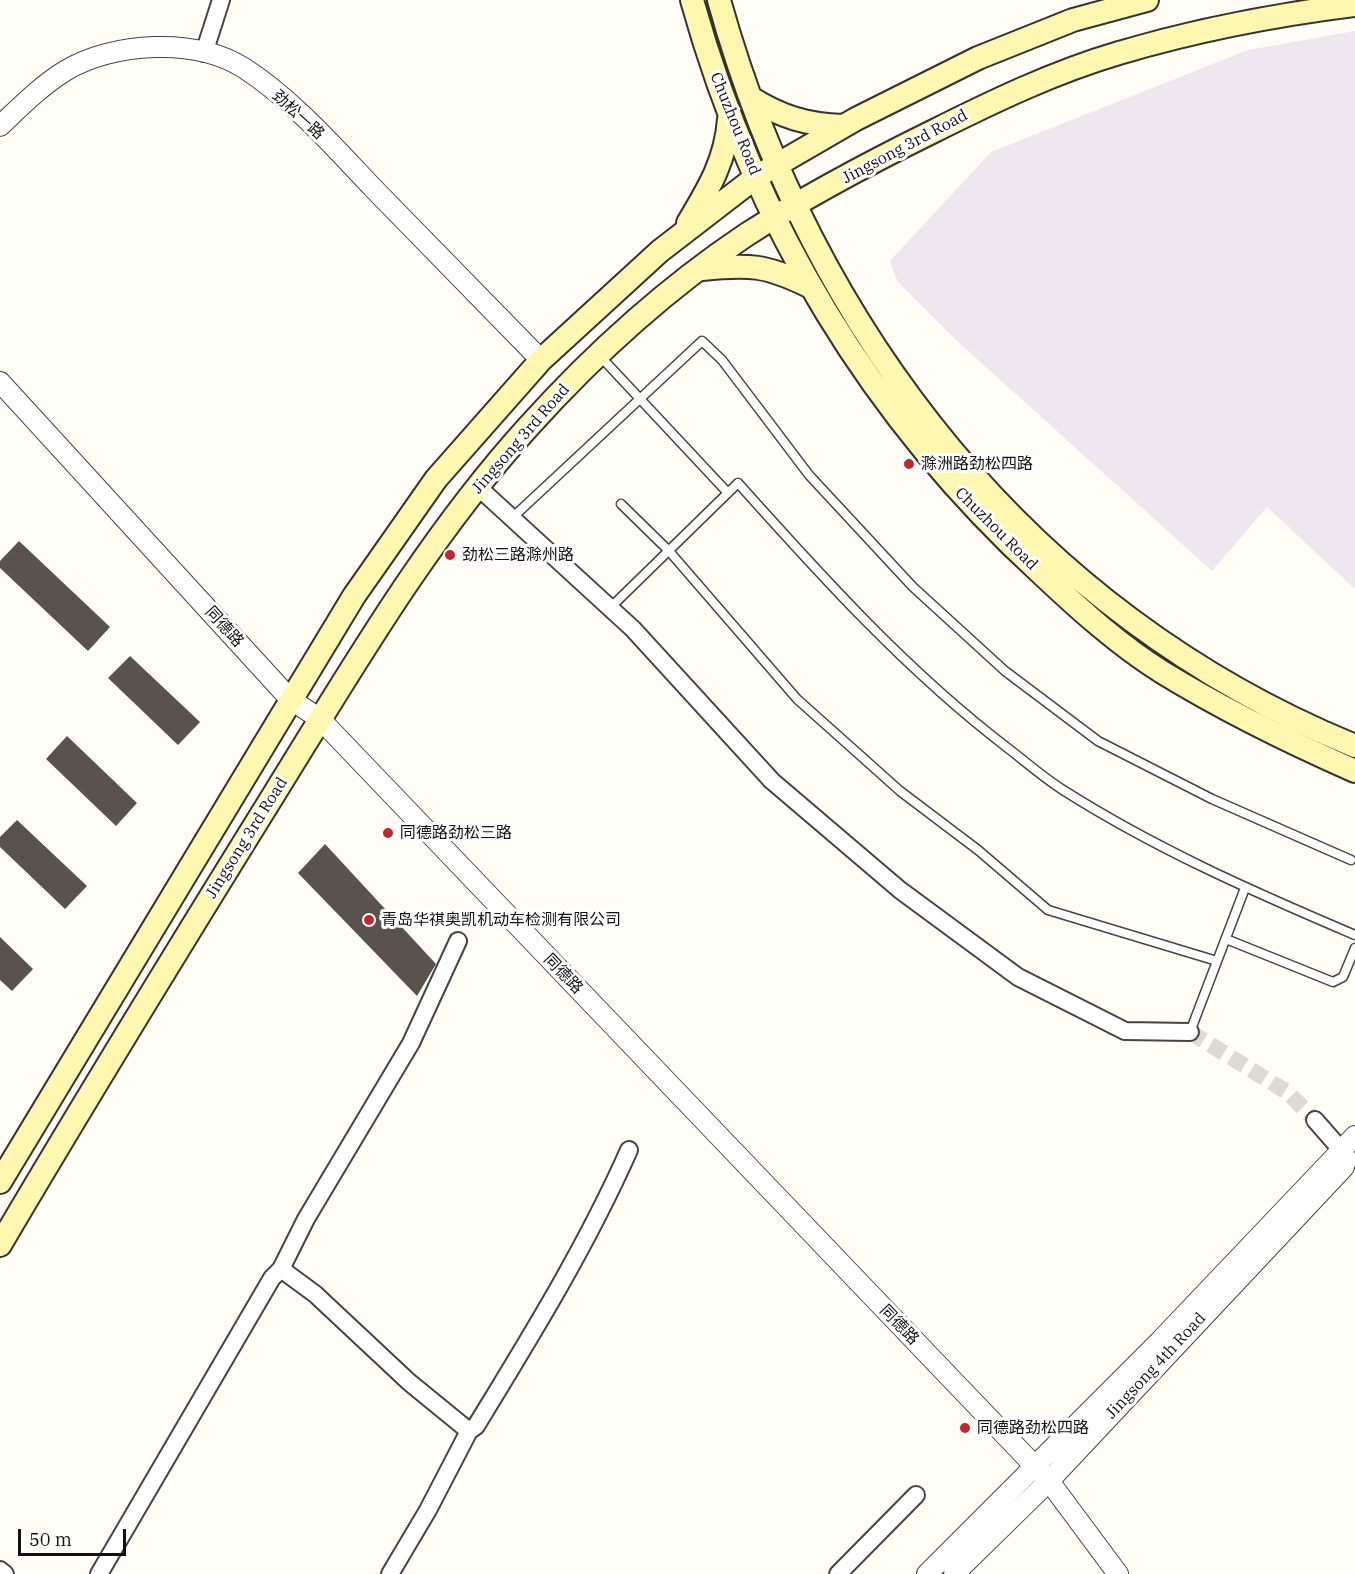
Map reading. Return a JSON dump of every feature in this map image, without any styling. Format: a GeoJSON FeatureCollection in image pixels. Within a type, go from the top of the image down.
{"type":"FeatureCollection","features":[{"type":"Feature","properties":{"kind":"main road","name":"Chuzhou Road"},"geometry":{"type":"LineString","coordinates":[[692,0],[729,116],[774,218],[808,286],[864,373],[940,472],[978,514],[1072,602],[1161,671],[1236,715],[1355,771]]}},
{"type":"Feature","properties":{"kind":"main road","name":"Chuzhou Road"},"geometry":{"type":"LineString","coordinates":[[719,0],[751,98],[777,165],[839,291],[882,358],[956,456],[1038,542],[1087,585],[1165,645],[1254,699],[1306,726],[1355,746]]}},
{"type":"Feature","properties":{"kind":"main road"},"geometry":{"type":"LineString","coordinates":[[681,235],[756,177],[928,80],[1021,39],[1073,20],[1148,0]]}},
{"type":"Feature","properties":{"kind":"main road","name":"Jingsong 3rd Road"},"geometry":{"type":"LineString","coordinates":[[0,1245],[320,719],[435,542],[527,428],[599,355],[700,269],[774,218],[891,152],[1018,90],[1115,54],[1221,26],[1278,14],[1355,5]]}},
{"type":"Feature","properties":{"kind":"main road"},"geometry":{"type":"LineString","coordinates":[[751,98],[786,117],[814,125],[843,126]]}},
{"type":"Feature","properties":{"kind":"main road"},"geometry":{"type":"LineString","coordinates":[[681,235],[716,177],[728,141],[729,116]]}},
{"type":"Feature","properties":{"kind":"main road","name":"Jingsong 3rd Road"},"geometry":{"type":"LineString","coordinates":[[0,1182],[290,699],[404,520],[469,438],[541,360],[681,235]]}},
{"type":"Feature","properties":{"kind":"main road"},"geometry":{"type":"LineString","coordinates":[[700,269],[738,265],[764,267],[808,286]]}},
{"type":"Feature","properties":{"kind":"street"},"geometry":{"type":"LineString","coordinates":[[204,53],[220,0]]}},
{"type":"Feature","properties":{"kind":"street","name":"劲松一路"},"geometry":{"type":"LineString","coordinates":[[0,126],[65,71],[105,52],[154,46],[204,53],[243,67],[287,103],[541,360]]}},
{"type":"Feature","properties":{"kind":"street","name":"同德路"},"geometry":{"type":"LineString","coordinates":[[0,382],[290,699],[320,719],[1042,1474],[1118,1574]]}},
{"type":"Feature","properties":{"kind":"street"},"geometry":{"type":"LineString","coordinates":[[478,487],[610,608],[772,781],[900,890],[1018,977],[1125,1031],[1190,1032]]}},
{"type":"Feature","properties":{"kind":"street"},"geometry":{"type":"LineString","coordinates":[[99,1574],[272,1278],[281,1269],[306,1219],[411,1043],[458,941]]}},
{"type":"Feature","properties":{"kind":"street"},"geometry":{"type":"LineString","coordinates":[[1315,1120],[1348,1156]]}},
{"type":"Feature","properties":{"kind":"street"},"geometry":{"type":"LineString","coordinates":[[954,1574],[1159,1342],[1348,1156],[1355,1136]]}},
{"type":"Feature","properties":{"kind":"street"},"geometry":{"type":"LineString","coordinates":[[390,1574],[428,1510],[469,1431],[476,1426],[557,1294],[604,1206],[629,1150]]}},
{"type":"Feature","properties":{"kind":"street"},"geometry":{"type":"LineString","coordinates":[[281,1269],[315,1294],[409,1382],[469,1431]]}},
{"type":"Feature","properties":{"kind":"street"},"geometry":{"type":"LineString","coordinates":[[927,1574],[1042,1474]]}},
{"type":"Feature","properties":{"kind":"street"},"geometry":{"type":"LineString","coordinates":[[838,1574],[915,1495]]}},
{"type":"Feature","properties":{"kind":"street"},"geometry":{"type":"LineString","coordinates":[[0,1570],[5,1574]]}},
{"type":"Feature","properties":{"kind":"lane"},"geometry":{"type":"LineString","coordinates":[[512,518],[702,341],[722,360],[817,484],[913,587],[1005,671],[1098,741],[1212,799],[1351,860]]}},
{"type":"Feature","properties":{"kind":"lane"},"geometry":{"type":"LineString","coordinates":[[599,355],[728,493]]}},
{"type":"Feature","properties":{"kind":"lane"},"geometry":{"type":"LineString","coordinates":[[610,608],[738,483],[842,599],[959,711],[1061,789],[1150,843],[1245,888],[1355,935]]}},
{"type":"Feature","properties":{"kind":"lane"},"geometry":{"type":"LineString","coordinates":[[621,504],[669,550],[797,699],[900,791],[978,850],[1048,910],[1217,961]]}},
{"type":"Feature","properties":{"kind":"lane"},"geometry":{"type":"LineString","coordinates":[[1190,1032],[1245,888]]}},
{"type":"Feature","properties":{"kind":"lane"},"geometry":{"type":"LineString","coordinates":[[1226,939],[1333,982],[1343,977],[1355,948]]}},
{"type":"Feature","properties":{"kind":"shaded area"},"geometry":{"type":"Polygon","coordinates":[[[1355,31],[1355,589],[1267,507],[1212,571],[956,340],[897,281],[890,261],[991,152],[1248,50],[1355,31]]]}},
{"type":"Feature","properties":{"kind":"building"},"geometry":{"type":"Polygon","coordinates":[[[19,541],[110,627],[88,651],[0,568],[0,561],[19,541]]]}},
{"type":"Feature","properties":{"kind":"building"},"geometry":{"type":"Polygon","coordinates":[[[130,656],[200,722],[178,745],[108,678],[130,656]]]}},
{"type":"Feature","properties":{"kind":"building"},"geometry":{"type":"Polygon","coordinates":[[[67,736],[137,803],[116,826],[46,759],[67,736]]]}},
{"type":"Feature","properties":{"kind":"building"},"geometry":{"type":"Polygon","coordinates":[[[17,820],[87,886],[65,909],[0,847],[0,837],[17,820]]]}},
{"type":"Feature","properties":{"kind":"building","name":"青岛华祺奥凯机动车检测有限公司"},"geometry":{"type":"Polygon","coordinates":[[[325,844],[436,964],[417,996],[298,873],[325,844]]]}},
{"type":"Feature","properties":{"kind":"building"},"geometry":{"type":"Polygon","coordinates":[[[0,937],[33,969],[12,991],[0,980],[0,937]]]}},
{"type":"Feature","properties":{"kind":"tunnel"},"geometry":{"type":"LineString","coordinates":[[1190,1032],[1287,1092],[1315,1120]]}},
{"type":"Feature","properties":{"kind":"place","name":"滁洲路劲松四路"},"geometry":{"type":"Point","coordinates":[909,464]}},
{"type":"Feature","properties":{"kind":"place","name":"劲松三路滁州路"},"geometry":{"type":"Point","coordinates":[450,555]}},
{"type":"Feature","properties":{"kind":"place","name":"同德路劲松三路"},"geometry":{"type":"Point","coordinates":[388,833]}},
{"type":"Feature","properties":{"kind":"place","name":"青岛华祺奥凯机动车检测有限公司"},"geometry":{"type":"Point","coordinates":[369,920]}},
{"type":"Feature","properties":{"kind":"place","name":"同德路劲松四路"},"geometry":{"type":"Point","coordinates":[965,1428]}}]}
